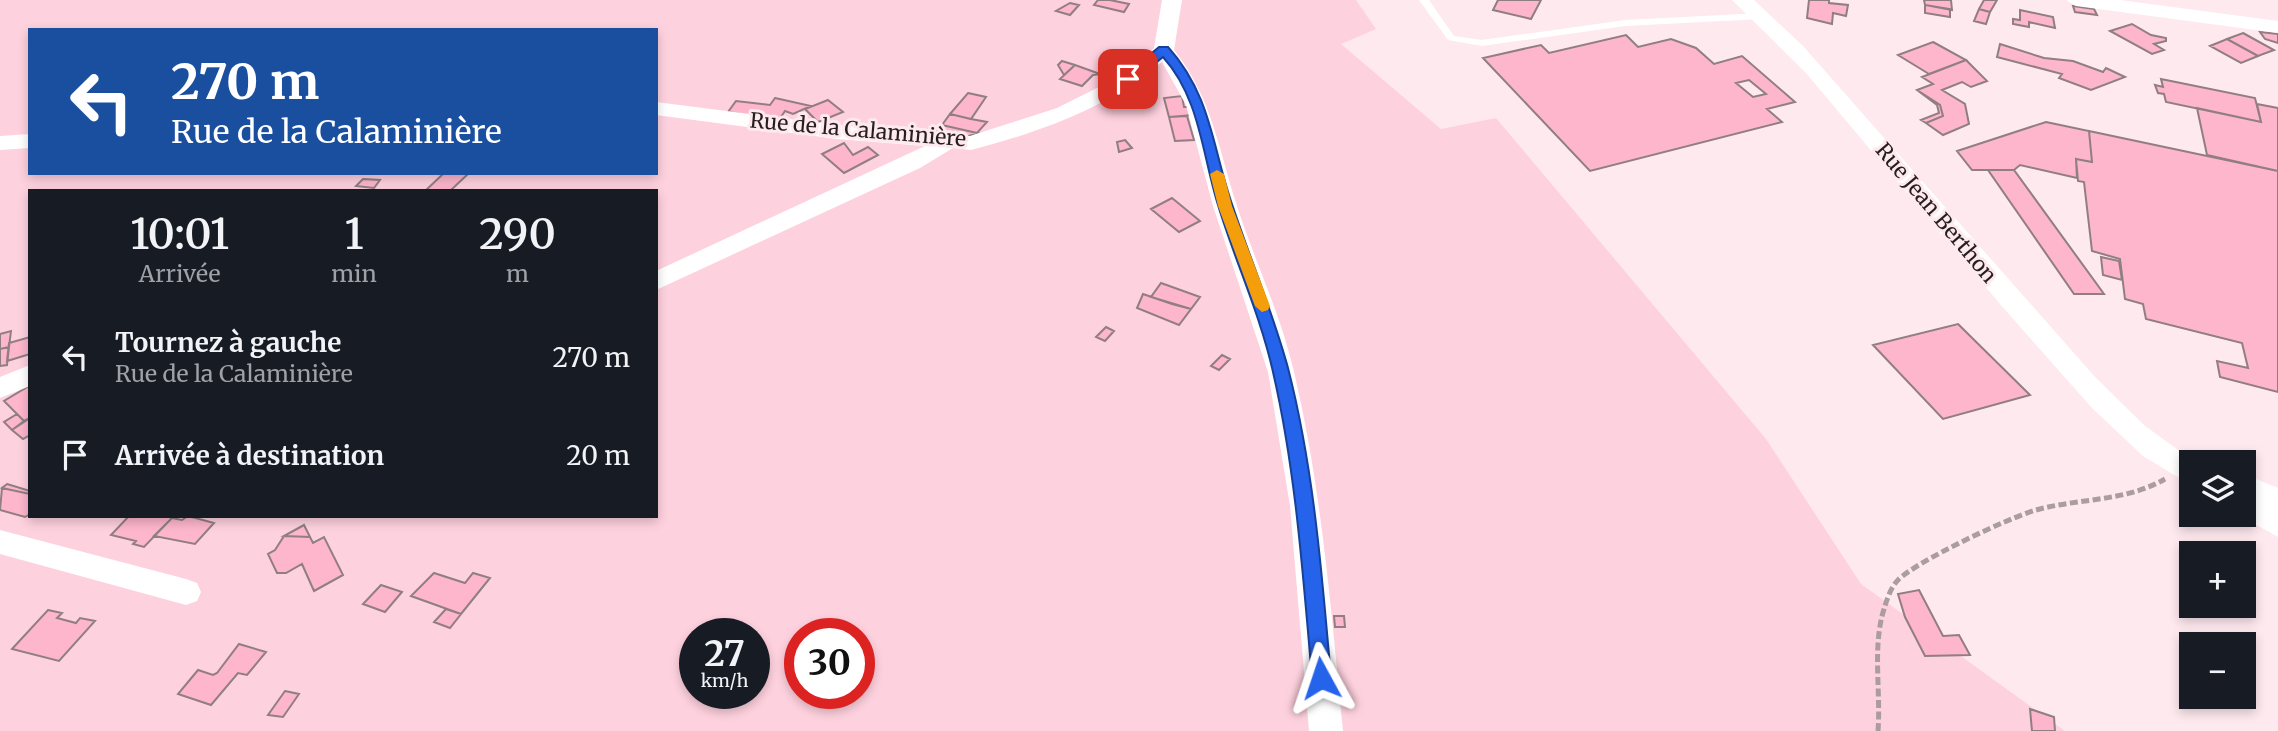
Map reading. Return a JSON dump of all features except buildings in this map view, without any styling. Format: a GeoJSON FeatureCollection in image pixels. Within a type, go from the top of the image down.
{"type":"FeatureCollection","features":[{"type":"Feature","properties":{"kind":"street"},"geometry":{"type":"LineString","coordinates":[[1172,0],[1164,50],[1181,69],[1198,102],[1225,206],[1258,292],[1280,369],[1295,437],[1312,572],[1326,731]]}},
{"type":"Feature","properties":{"kind":"street","name":"Rue Jean Berthon"},"geometry":{"type":"LineString","coordinates":[[1742,0],[1762,16],[1842,101],[1980,267],[2088,387],[2151,450],[2179,463]]}},
{"type":"Feature","properties":{"kind":"street"},"geometry":{"type":"LineString","coordinates":[[2076,0],[2278,27]]}},
{"type":"Feature","properties":{"kind":"street","name":"Rue de la Calaminière"},"geometry":{"type":"LineString","coordinates":[[658,108],[837,132],[971,143],[1065,113],[1128,79],[1164,50]]}},
{"type":"Feature","properties":{"kind":"street"},"geometry":{"type":"LineString","coordinates":[[0,143],[28,141]]}},
{"type":"Feature","properties":{"kind":"street"},"geometry":{"type":"LineString","coordinates":[[658,280],[912,163],[950,141]]}},
{"type":"Feature","properties":{"kind":"street"},"geometry":{"type":"LineString","coordinates":[[0,388],[28,376]]}},
{"type":"Feature","properties":{"kind":"street"},"geometry":{"type":"LineString","coordinates":[[2256,491],[2278,501]]}},
{"type":"Feature","properties":{"kind":"street"},"geometry":{"type":"LineString","coordinates":[[2256,511],[2278,525]]}},
{"type":"Feature","properties":{"kind":"street"},"geometry":{"type":"LineString","coordinates":[[0,542],[186,592]]}},
{"type":"Feature","properties":{"kind":"lane"},"geometry":{"type":"LineString","coordinates":[[1424,0],[1451,38],[1482,43],[1625,23],[1762,16]]}},
{"type":"Feature","properties":{"kind":"path"},"geometry":{"type":"LineString","coordinates":[[1878,731],[1882,690],[1880,622],[1885,595],[1898,580],[2030,513],[2062,503],[2142,489],[2179,473]]}},
{"type":"Feature","properties":{"kind":"shaded area"},"geometry":{"type":"Polygon","coordinates":[[[0,0],[1356,0],[1376,29],[1341,44],[1441,129],[1496,118],[1766,439],[1861,584],[2065,731],[0,731],[0,0]]]}},
{"type":"Feature","properties":{"kind":"slow traffic"},"geometry":{"type":"LineString","coordinates":[[1217,174],[1225,206],[1262,306]]}},
{"type":"Feature","properties":{"kind":"route"},"geometry":{"type":"LineString","coordinates":[[1128,79],[1164,50],[1181,69],[1198,102],[1225,206],[1258,292],[1280,369],[1295,437],[1312,572],[1321,678]]}}]}
